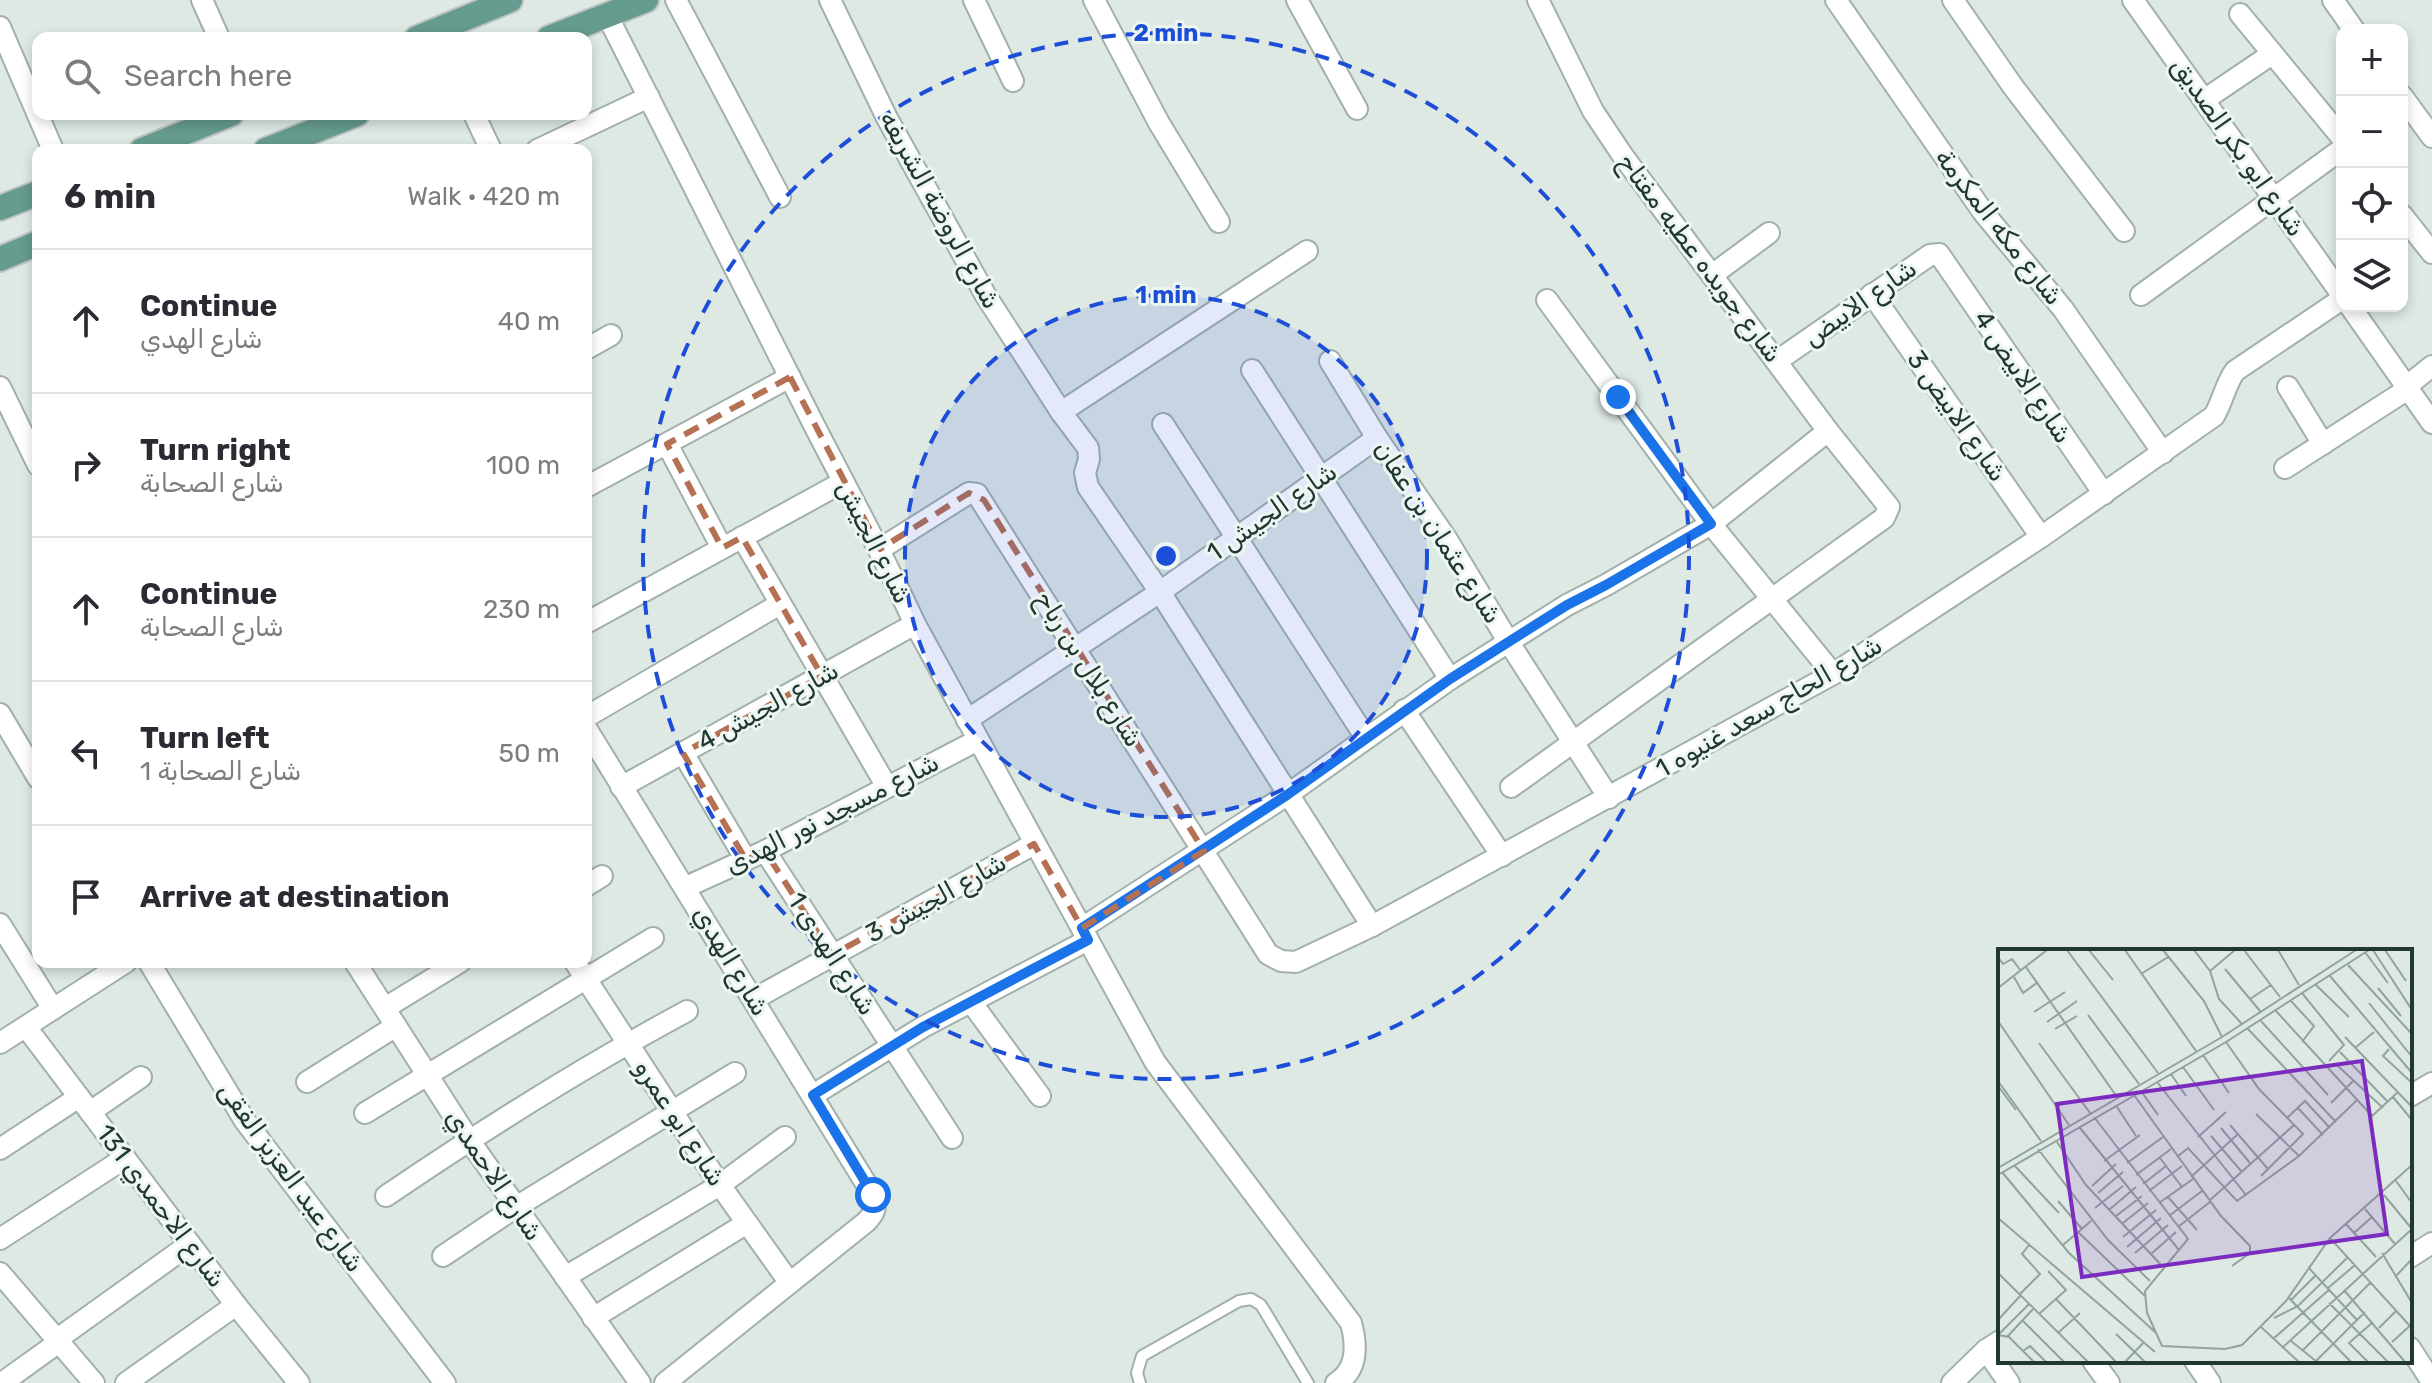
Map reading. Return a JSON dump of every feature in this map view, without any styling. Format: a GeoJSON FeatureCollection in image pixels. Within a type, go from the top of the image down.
{"type":"FeatureCollection","features":[{"type":"Feature","properties":{"kind":"main road"},"geometry":{"type":"LineString","coordinates":[[428,32],[473,7],[510,0]]}},
{"type":"Feature","properties":{"kind":"main road"},"geometry":{"type":"LineString","coordinates":[[564,32],[646,0]]}},
{"type":"Feature","properties":{"kind":"main road"},"geometry":{"type":"LineString","coordinates":[[157,144],[216,120]]}},
{"type":"Feature","properties":{"kind":"main road"},"geometry":{"type":"LineString","coordinates":[[282,144],[342,120]]}},
{"type":"Feature","properties":{"kind":"main road"},"geometry":{"type":"LineString","coordinates":[[0,208],[32,195]]}},
{"type":"Feature","properties":{"kind":"main road"},"geometry":{"type":"LineString","coordinates":[[0,259],[32,246]]}},
{"type":"Feature","properties":{"kind":"street"},"geometry":{"type":"LineString","coordinates":[[202,0],[216,32]]}},
{"type":"Feature","properties":{"kind":"street"},"geometry":{"type":"LineString","coordinates":[[676,0],[780,197]]}},
{"type":"Feature","properties":{"kind":"street","name":"شارع الروضة الشريفه"},"geometry":{"type":"LineString","coordinates":[[830,0],[887,118],[978,283],[1061,412],[1088,448],[1085,473],[1088,487],[1160,592],[1372,926]]}},
{"type":"Feature","properties":{"kind":"street"},"geometry":{"type":"LineString","coordinates":[[974,0],[1013,81]]}},
{"type":"Feature","properties":{"kind":"street"},"geometry":{"type":"LineString","coordinates":[[1094,0],[1159,123],[1219,222]]}},
{"type":"Feature","properties":{"kind":"street"},"geometry":{"type":"LineString","coordinates":[[1297,0],[1357,109]]}},
{"type":"Feature","properties":{"kind":"street","name":"شارع جويده عطيه مفتاح"},"geometry":{"type":"LineString","coordinates":[[1538,0],[1593,111],[1623,156],[1828,431],[1889,507],[1884,518],[1771,598]]}},
{"type":"Feature","properties":{"kind":"street","name":"شارع مكه المكرمة"},"geometry":{"type":"LineString","coordinates":[[1836,0],[1983,212],[2063,309],[2163,453]]}},
{"type":"Feature","properties":{"kind":"street"},"geometry":{"type":"LineString","coordinates":[[1953,0],[2014,88],[2124,231]]}},
{"type":"Feature","properties":{"kind":"street","name":"شارع ابو بكر الصديق"},"geometry":{"type":"LineString","coordinates":[[2133,0],[2336,288]]}},
{"type":"Feature","properties":{"kind":"street"},"geometry":{"type":"LineString","coordinates":[[2333,0],[2350,24]]}},
{"type":"Feature","properties":{"kind":"street"},"geometry":{"type":"LineString","coordinates":[[2240,14],[2336,131]]}},
{"type":"Feature","properties":{"kind":"street","name":"شارع الجيش"},"geometry":{"type":"LineString","coordinates":[[607,15],[843,482],[880,549],[915,624],[1155,1062],[1351,1323],[1356,1341],[1354,1360],[1346,1377],[1336,1383]]}},
{"type":"Feature","properties":{"kind":"street"},"geometry":{"type":"LineString","coordinates":[[0,27],[32,101]]}},
{"type":"Feature","properties":{"kind":"street"},"geometry":{"type":"LineString","coordinates":[[2204,100],[2272,54]]}},
{"type":"Feature","properties":{"kind":"street"},"geometry":{"type":"LineString","coordinates":[[550,144],[649,97]]}},
{"type":"Feature","properties":{"kind":"street"},"geometry":{"type":"LineString","coordinates":[[2408,104],[2432,137]]}},
{"type":"Feature","properties":{"kind":"street"},"geometry":{"type":"LineString","coordinates":[[40,120],[50,144]]}},
{"type":"Feature","properties":{"kind":"street"},"geometry":{"type":"LineString","coordinates":[[477,120],[488,144]]}},
{"type":"Feature","properties":{"kind":"street"},"geometry":{"type":"LineString","coordinates":[[2141,295],[2336,154]]}},
{"type":"Feature","properties":{"kind":"street"},"geometry":{"type":"LineString","coordinates":[[2408,223],[2432,253]]}},
{"type":"Feature","properties":{"kind":"street"},"geometry":{"type":"LineString","coordinates":[[1712,275],[1769,233]]}},
{"type":"Feature","properties":{"kind":"street"},"geometry":{"type":"LineString","coordinates":[[1061,412],[1307,251]]}},
{"type":"Feature","properties":{"kind":"street","name":"شارع الابيض"},"geometry":{"type":"LineString","coordinates":[[1777,361],[1930,255],[1935,253],[1944,259]]}},
{"type":"Feature","properties":{"kind":"street","name":"شارع الابيض 4"},"geometry":{"type":"LineString","coordinates":[[1944,259],[2104,494]]}},
{"type":"Feature","properties":{"kind":"street","name":"شارع الابيض 3"},"geometry":{"type":"LineString","coordinates":[[1872,294],[2041,537]]}},
{"type":"Feature","properties":{"kind":"street"},"geometry":{"type":"LineString","coordinates":[[1547,300],[1711,524],[1833,674]]}},
{"type":"Feature","properties":{"kind":"street","name":"شارع الحاج سعد غنيوه 1"},"geometry":{"type":"LineString","coordinates":[[1261,941],[1268,954],[1281,961],[1296,962],[1372,926],[1833,674],[2041,537],[2214,416],[2223,401],[2226,384],[2235,371],[2336,301]]}},
{"type":"Feature","properties":{"kind":"street"},"geometry":{"type":"LineString","coordinates":[[2354,312],[2432,423]]}},
{"type":"Feature","properties":{"kind":"street"},"geometry":{"type":"LineString","coordinates":[[592,346],[611,335]]}},
{"type":"Feature","properties":{"kind":"street","name":"شارع عثمان بن عفان"},"geometry":{"type":"LineString","coordinates":[[1330,361],[1377,438],[1446,538],[1609,798]]}},
{"type":"Feature","properties":{"kind":"street"},"geometry":{"type":"LineString","coordinates":[[2285,468],[2408,388],[2432,366]]}},
{"type":"Feature","properties":{"kind":"street"},"geometry":{"type":"LineString","coordinates":[[1252,370],[1450,679]]}},
{"type":"Feature","properties":{"kind":"street"},"geometry":{"type":"LineString","coordinates":[[592,484],[790,377]]}},
{"type":"Feature","properties":{"kind":"street"},"geometry":{"type":"LineString","coordinates":[[0,387],[32,453]]}},
{"type":"Feature","properties":{"kind":"street"},"geometry":{"type":"LineString","coordinates":[[2288,387],[2323,444]]}},
{"type":"Feature","properties":{"kind":"street"},"geometry":{"type":"LineString","coordinates":[[1163,424],[1366,738]]}},
{"type":"Feature","properties":{"kind":"street"},"geometry":{"type":"LineString","coordinates":[[813,1095],[1085,934],[1404,710],[1508,641],[1711,524],[1828,431]]}},
{"type":"Feature","properties":{"kind":"street","name":"شارع الجيش 1"},"geometry":{"type":"LineString","coordinates":[[967,720],[1160,592],[1377,438]]}},
{"type":"Feature","properties":{"kind":"street"},"geometry":{"type":"LineString","coordinates":[[667,444],[722,548]]}},
{"type":"Feature","properties":{"kind":"street"},"geometry":{"type":"LineString","coordinates":[[592,620],[843,482]]}},
{"type":"Feature","properties":{"kind":"street","name":"شارع بلال بن رباح"},"geometry":{"type":"LineString","coordinates":[[880,549],[969,493],[977,494],[1261,941]]}},
{"type":"Feature","properties":{"kind":"street"},"geometry":{"type":"LineString","coordinates":[[742,537],[887,787]]}},
{"type":"Feature","properties":{"kind":"street"},"geometry":{"type":"LineString","coordinates":[[1511,787],[1771,598]]}},
{"type":"Feature","properties":{"kind":"street"},"geometry":{"type":"LineString","coordinates":[[592,714],[780,604]]}},
{"type":"Feature","properties":{"kind":"street","name":"شارع الجيش 4"},"geometry":{"type":"LineString","coordinates":[[621,787],[915,624]]}},
{"type":"Feature","properties":{"kind":"street"},"geometry":{"type":"LineString","coordinates":[[1404,710],[1502,856]]}},
{"type":"Feature","properties":{"kind":"street"},"geometry":{"type":"LineString","coordinates":[[0,714],[32,768]]}},
{"type":"Feature","properties":{"kind":"street","name":"شارع الهدي"},"geometry":{"type":"LineString","coordinates":[[592,738],[873,1195],[876,1205],[873,1215],[789,1282]]}},
{"type":"Feature","properties":{"kind":"street","name":"شارع مسجد نور الهدى"},"geometry":{"type":"LineString","coordinates":[[686,887],[755,855],[978,740]]}},
{"type":"Feature","properties":{"kind":"street","name":"شارع الهدى 1"},"geometry":{"type":"LineString","coordinates":[[683,753],[755,855],[832,955],[952,1138]]}},
{"type":"Feature","properties":{"kind":"street","name":"شارع الجيش 3"},"geometry":{"type":"LineString","coordinates":[[754,999],[1034,844]]}},
{"type":"Feature","properties":{"kind":"street"},"geometry":{"type":"LineString","coordinates":[[0,924],[53,1009]]}},
{"type":"Feature","properties":{"kind":"street"},"geometry":{"type":"LineString","coordinates":[[592,965],[653,938]]}},
{"type":"Feature","properties":{"kind":"street"},"geometry":{"type":"LineString","coordinates":[[0,1043],[117,968]]}},
{"type":"Feature","properties":{"kind":"street","name":"شارع عبد العزيز الفقى"},"geometry":{"type":"LineString","coordinates":[[153,968],[245,1121],[445,1383]]}},
{"type":"Feature","properties":{"kind":"street","name":"شارع الاحمدي"},"geometry":{"type":"LineString","coordinates":[[359,968],[469,1140],[640,1383]]}},
{"type":"Feature","properties":{"kind":"street"},"geometry":{"type":"LineString","coordinates":[[385,1008],[450,968]]}},
{"type":"Feature","properties":{"kind":"street"},"geometry":{"type":"LineString","coordinates":[[365,1113],[580,970]]}},
{"type":"Feature","properties":{"kind":"street","name":"شارع ابو عمرو"},"geometry":{"type":"LineString","coordinates":[[580,970],[720,1185],[789,1282]]}},
{"type":"Feature","properties":{"kind":"street"},"geometry":{"type":"LineString","coordinates":[[971,1002],[1040,1096]]}},
{"type":"Feature","properties":{"kind":"street"},"geometry":{"type":"LineString","coordinates":[[386,1196],[469,1140],[627,1043],[687,1011]]}},
{"type":"Feature","properties":{"kind":"street"},"geometry":{"type":"LineString","coordinates":[[307,1082],[396,1026]]}},
{"type":"Feature","properties":{"kind":"street","name":"شارع الاحمدي 131"},"geometry":{"type":"LineString","coordinates":[[26,1027],[236,1305],[299,1383]]}},
{"type":"Feature","properties":{"kind":"street"},"geometry":{"type":"LineString","coordinates":[[443,1256],[516,1207],[735,1073]]}},
{"type":"Feature","properties":{"kind":"street"},"geometry":{"type":"LineString","coordinates":[[0,1149],[141,1077]]}},
{"type":"Feature","properties":{"kind":"street"},"geometry":{"type":"LineString","coordinates":[[2412,1095],[2432,1083]]}},
{"type":"Feature","properties":{"kind":"street"},"geometry":{"type":"LineString","coordinates":[[565,1277],[720,1185],[785,1137]]}},
{"type":"Feature","properties":{"kind":"street"},"geometry":{"type":"LineString","coordinates":[[0,1239],[125,1158]]}},
{"type":"Feature","properties":{"kind":"street"},"geometry":{"type":"LineString","coordinates":[[593,1318],[747,1223]]}},
{"type":"Feature","properties":{"kind":"street"},"geometry":{"type":"LineString","coordinates":[[2412,1256],[2432,1243]]}},
{"type":"Feature","properties":{"kind":"street"},"geometry":{"type":"LineString","coordinates":[[2,1383],[190,1244]]}},
{"type":"Feature","properties":{"kind":"street"},"geometry":{"type":"LineString","coordinates":[[0,1273],[94,1383]]}},
{"type":"Feature","properties":{"kind":"street"},"geometry":{"type":"LineString","coordinates":[[665,1383],[789,1282]]}},
{"type":"Feature","properties":{"kind":"street"},"geometry":{"type":"LineString","coordinates":[[126,1383],[236,1305]]}},
{"type":"Feature","properties":{"kind":"street"},"geometry":{"type":"LineString","coordinates":[[1952,1383],[1993,1345]]}},
{"type":"Feature","properties":{"kind":"street"},"geometry":{"type":"LineString","coordinates":[[2412,1351],[2432,1382]]}},
{"type":"Feature","properties":{"kind":"street"},"geometry":{"type":"LineString","coordinates":[[2001,1363],[2009,1383]]}},
{"type":"Feature","properties":{"kind":"street"},"geometry":{"type":"LineString","coordinates":[[2094,1363],[2109,1383]]}},
{"type":"Feature","properties":{"kind":"street"},"geometry":{"type":"LineString","coordinates":[[2196,1363],[2210,1383]]}},
{"type":"Feature","properties":{"kind":"lane"},"geometry":{"type":"LineString","coordinates":[[1140,1383],[1137,1373],[1142,1356],[1239,1301],[1251,1299],[1261,1305],[1308,1383]]}},
{"type":"Feature","properties":{"kind":"highlighted area"},"geometry":{"type":"Polygon","coordinates":[[[790,377],[880,549],[969,493],[984,500],[1204,851],[1082,928],[1034,844],[832,955],[765,851],[746,860],[683,753],[822,676],[742,537],[722,548],[667,444],[790,377]]]}},
{"type":"Feature","properties":{"kind":"route"},"geometry":{"type":"LineString","coordinates":[[873,1195],[813,1095],[923,1027],[1088,940],[1082,928],[1287,795],[1450,679],[1567,605],[1711,524],[1618,397]]}}]}
